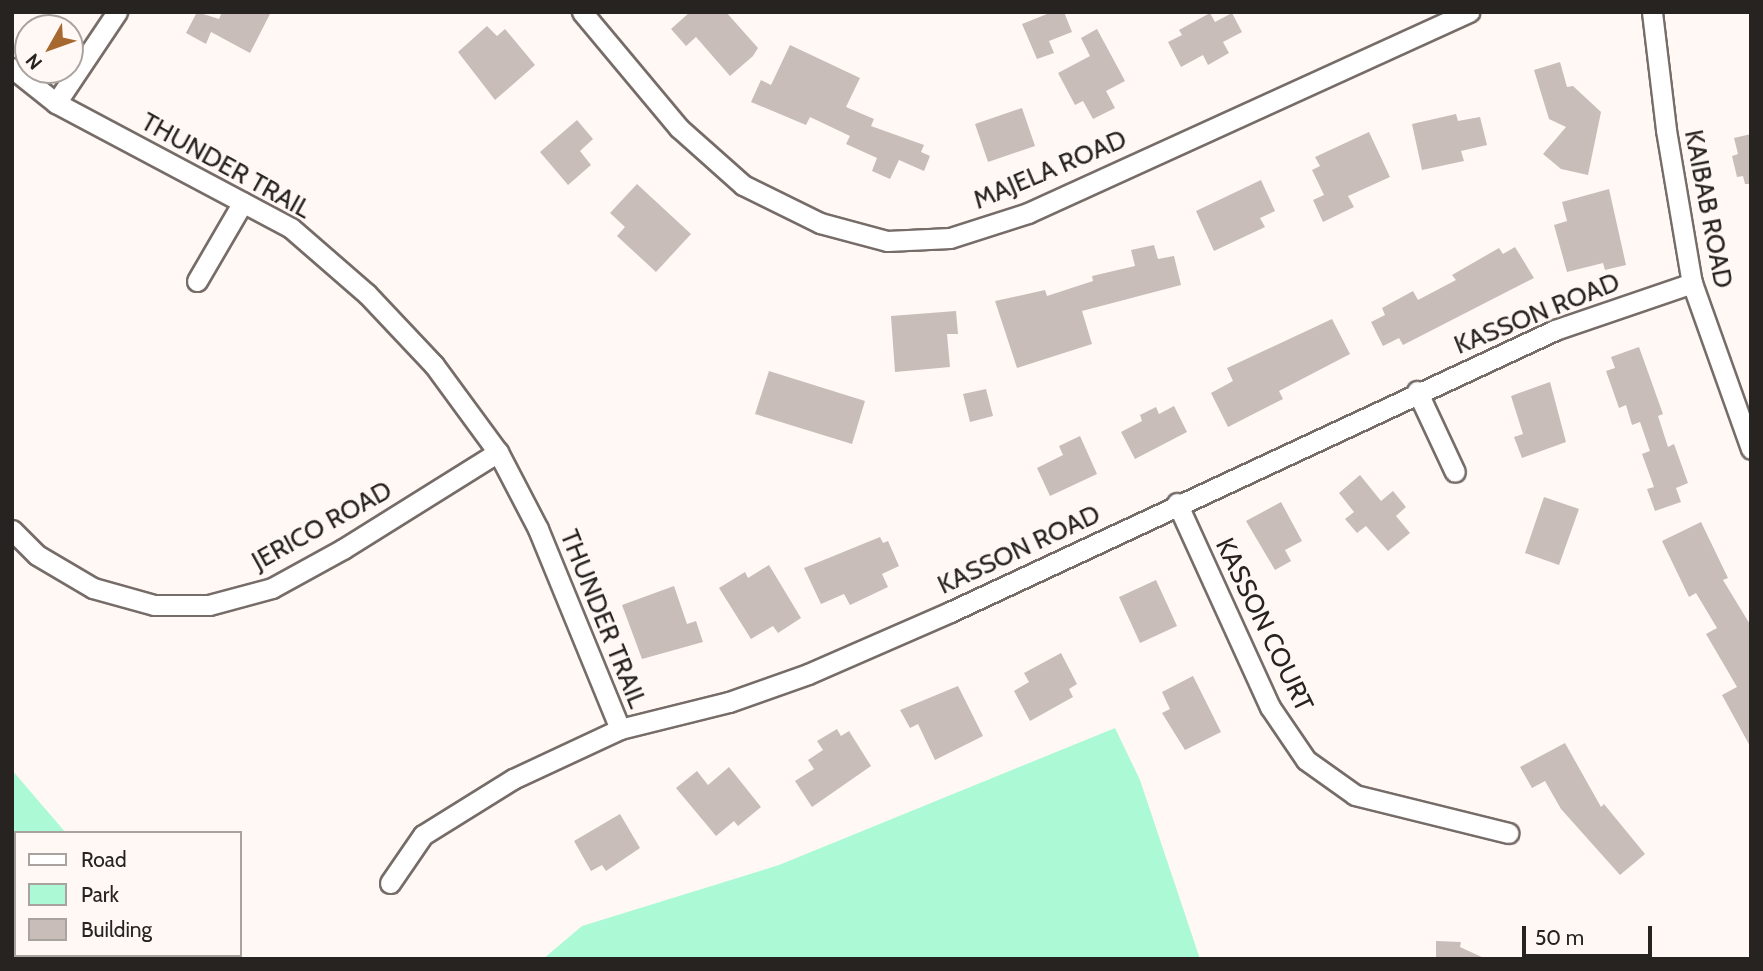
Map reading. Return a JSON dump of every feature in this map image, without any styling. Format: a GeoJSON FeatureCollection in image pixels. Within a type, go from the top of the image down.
{"type":"FeatureCollection","features":[{"type":"Feature","properties":{"kind":"street"},"geometry":{"type":"LineString","coordinates":[[56,103],[117,12]]}},
{"type":"Feature","properties":{"kind":"street","name":"MAJELA ROAD"},"geometry":{"type":"LineString","coordinates":[[582,12],[679,128],[743,185],[820,223],[887,241],[950,238],[1028,213],[1469,12]]}},
{"type":"Feature","properties":{"kind":"street","name":"KAIBAB ROAD"},"geometry":{"type":"LineString","coordinates":[[1652,12],[1666,130],[1692,283],[1751,449]]}},
{"type":"Feature","properties":{"kind":"street","name":"THUNDER TRAIL"},"geometry":{"type":"LineString","coordinates":[[12,68],[56,103],[291,228],[367,294],[434,365],[498,452],[538,529],[620,729]]}},
{"type":"Feature","properties":{"kind":"street"},"geometry":{"type":"LineString","coordinates":[[198,281],[243,202]]}},
{"type":"Feature","properties":{"kind":"street","name":"KASSON ROAD"},"geometry":{"type":"LineString","coordinates":[[390,883],[423,835],[513,779],[620,729],[729,702],[808,674],[950,612],[1417,391],[1555,330],[1692,283]]}},
{"type":"Feature","properties":{"kind":"street"},"geometry":{"type":"LineString","coordinates":[[1417,391],[1455,472]]}},
{"type":"Feature","properties":{"kind":"street","name":"JERICO ROAD"},"geometry":{"type":"LineString","coordinates":[[12,530],[37,555],[93,588],[154,605],[209,605],[272,588],[344,549],[498,452]]}},
{"type":"Feature","properties":{"kind":"street","name":"KASSON COURT"},"geometry":{"type":"LineString","coordinates":[[1177,503],[1270,707],[1306,760],[1355,794],[1508,833]]}},
{"type":"Feature","properties":{"kind":"green space"},"geometry":{"type":"Polygon","coordinates":[[[1115,728],[1140,780],[1200,959],[543,959],[582,926],[779,865],[1115,728]]]}},
{"type":"Feature","properties":{"kind":"green space"},"geometry":{"type":"Polygon","coordinates":[[[12,770],[64,831],[14,831],[14,957],[174,959],[12,959],[12,770]]]}},
{"type":"Feature","properties":{"kind":"building"},"geometry":{"type":"Polygon","coordinates":[[[197,12],[219,19],[222,12],[271,12],[250,53],[211,32],[206,44],[186,33],[197,12]]]}},
{"type":"Feature","properties":{"kind":"building"},"geometry":{"type":"Polygon","coordinates":[[[690,12],[726,12],[758,48],[753,56],[730,76],[696,37],[686,46],[671,29],[690,12]]]}},
{"type":"Feature","properties":{"kind":"building"},"geometry":{"type":"Polygon","coordinates":[[[1052,12],[1064,12],[1072,32],[1049,41],[1054,53],[1037,59],[1022,24],[1052,12]]]}},
{"type":"Feature","properties":{"kind":"building"},"geometry":{"type":"Polygon","coordinates":[[[1210,13],[1215,22],[1232,13],[1242,32],[1223,42],[1229,53],[1208,65],[1203,55],[1181,67],[1168,42],[1182,35],[1179,30],[1210,13]]]}},
{"type":"Feature","properties":{"kind":"building"},"geometry":{"type":"Polygon","coordinates":[[[487,26],[497,36],[505,29],[535,65],[495,100],[458,52],[487,26]]]}},
{"type":"Feature","properties":{"kind":"building"},"geometry":{"type":"Polygon","coordinates":[[[1097,29],[1125,81],[1106,91],[1115,108],[1093,119],[1083,101],[1075,105],[1058,73],[1090,56],[1081,38],[1097,29]]]}},
{"type":"Feature","properties":{"kind":"building"},"geometry":{"type":"Polygon","coordinates":[[[790,45],[860,78],[846,107],[874,119],[871,126],[924,145],[921,152],[930,156],[924,171],[899,160],[890,179],[872,171],[877,158],[846,144],[850,136],[810,117],[806,125],[751,102],[761,80],[771,85],[790,45]]]}},
{"type":"Feature","properties":{"kind":"building"},"geometry":{"type":"Polygon","coordinates":[[[1560,62],[1567,87],[1573,86],[1601,112],[1588,175],[1561,169],[1543,154],[1566,127],[1549,119],[1534,70],[1560,62]]]}},
{"type":"Feature","properties":{"kind":"building"},"geometry":{"type":"Polygon","coordinates":[[[1022,108],[1035,146],[988,162],[975,124],[1022,108]]]}},
{"type":"Feature","properties":{"kind":"building"},"geometry":{"type":"Polygon","coordinates":[[[1456,114],[1458,121],[1480,117],[1487,145],[1461,151],[1464,161],[1422,170],[1412,124],[1456,114]]]}},
{"type":"Feature","properties":{"kind":"building"},"geometry":{"type":"Polygon","coordinates":[[[577,120],[593,139],[580,151],[591,165],[568,185],[540,152],[577,120]]]}},
{"type":"Feature","properties":{"kind":"building"},"geometry":{"type":"Polygon","coordinates":[[[1369,132],[1390,177],[1348,196],[1354,207],[1323,222],[1313,200],[1324,195],[1312,170],[1320,166],[1315,157],[1369,132]]]}},
{"type":"Feature","properties":{"kind":"building"},"geometry":{"type":"Polygon","coordinates":[[[1751,134],[1751,184],[1745,184],[1743,176],[1737,177],[1732,156],[1738,154],[1734,138],[1751,134]]]}},
{"type":"Feature","properties":{"kind":"building"},"geometry":{"type":"Polygon","coordinates":[[[1261,180],[1275,211],[1260,218],[1265,227],[1214,251],[1196,211],[1261,180]]]}},
{"type":"Feature","properties":{"kind":"building"},"geometry":{"type":"Polygon","coordinates":[[[637,184],[691,234],[656,272],[617,236],[625,227],[610,213],[637,184]]]}},
{"type":"Feature","properties":{"kind":"building"},"geometry":{"type":"Polygon","coordinates":[[[1609,189],[1626,265],[1605,270],[1603,263],[1567,272],[1554,225],[1567,221],[1562,202],[1609,189]]]}},
{"type":"Feature","properties":{"kind":"building"},"geometry":{"type":"Polygon","coordinates":[[[1154,245],[1158,259],[1174,256],[1181,285],[1082,311],[1092,344],[1017,368],[995,301],[1045,290],[1047,296],[1093,281],[1092,276],[1135,266],[1131,250],[1154,245]]]}},
{"type":"Feature","properties":{"kind":"building"},"geometry":{"type":"Polygon","coordinates":[[[1515,247],[1534,278],[1403,345],[1399,338],[1383,346],[1371,322],[1385,315],[1382,308],[1413,291],[1418,300],[1456,280],[1452,275],[1499,248],[1503,254],[1515,247]]]}},
{"type":"Feature","properties":{"kind":"building"},"geometry":{"type":"Polygon","coordinates":[[[956,311],[958,334],[947,334],[950,367],[895,372],[891,316],[956,311]]]}},
{"type":"Feature","properties":{"kind":"building"},"geometry":{"type":"Polygon","coordinates":[[[1332,319],[1350,354],[1279,391],[1283,399],[1228,427],[1211,393],[1233,381],[1227,368],[1332,319]]]}},
{"type":"Feature","properties":{"kind":"building"},"geometry":{"type":"Polygon","coordinates":[[[1639,347],[1663,414],[1658,416],[1668,447],[1674,444],[1688,483],[1676,488],[1681,502],[1655,511],[1647,489],[1654,487],[1642,454],[1650,451],[1640,422],[1632,425],[1626,405],[1619,408],[1606,371],[1615,368],[1611,357],[1639,347]]]}},
{"type":"Feature","properties":{"kind":"building"},"geometry":{"type":"Polygon","coordinates":[[[769,371],[865,401],[852,444],[755,414],[769,371]]]}},
{"type":"Feature","properties":{"kind":"building"},"geometry":{"type":"Polygon","coordinates":[[[1550,382],[1566,442],[1522,458],[1514,437],[1523,434],[1511,396],[1550,382]]]}},
{"type":"Feature","properties":{"kind":"building"},"geometry":{"type":"Polygon","coordinates":[[[986,389],[993,416],[970,422],[963,394],[986,389]]]}},
{"type":"Feature","properties":{"kind":"building"},"geometry":{"type":"Polygon","coordinates":[[[1174,406],[1187,432],[1135,459],[1121,432],[1142,421],[1140,415],[1156,407],[1159,414],[1174,406]]]}},
{"type":"Feature","properties":{"kind":"building"},"geometry":{"type":"Polygon","coordinates":[[[1080,436],[1097,474],[1050,496],[1037,468],[1063,455],[1059,446],[1080,436]]]}},
{"type":"Feature","properties":{"kind":"building"},"geometry":{"type":"Polygon","coordinates":[[[1360,475],[1381,501],[1393,491],[1406,507],[1396,516],[1410,533],[1388,551],[1366,526],[1357,533],[1345,519],[1354,512],[1339,493],[1360,475]]]}},
{"type":"Feature","properties":{"kind":"building"},"geometry":{"type":"Polygon","coordinates":[[[1544,497],[1579,509],[1559,565],[1525,553],[1544,497]]]}},
{"type":"Feature","properties":{"kind":"building"},"geometry":{"type":"Polygon","coordinates":[[[1281,502],[1302,541],[1285,550],[1291,561],[1275,570],[1246,521],[1281,502]]]}},
{"type":"Feature","properties":{"kind":"building"},"geometry":{"type":"Polygon","coordinates":[[[1701,522],[1728,578],[1723,580],[1751,626],[1751,748],[1722,695],[1737,687],[1706,634],[1717,628],[1696,593],[1689,597],[1662,541],[1701,522]]]}},
{"type":"Feature","properties":{"kind":"building"},"geometry":{"type":"Polygon","coordinates":[[[880,537],[883,543],[888,541],[899,566],[882,574],[888,587],[850,605],[844,594],[821,604],[804,568],[880,537]]]}},
{"type":"Feature","properties":{"kind":"building"},"geometry":{"type":"Polygon","coordinates":[[[769,565],[801,618],[778,633],[773,626],[751,639],[719,588],[745,572],[748,578],[769,565]]]}},
{"type":"Feature","properties":{"kind":"building"},"geometry":{"type":"Polygon","coordinates":[[[1156,580],[1177,626],[1140,643],[1119,597],[1156,580]]]}},
{"type":"Feature","properties":{"kind":"building"},"geometry":{"type":"Polygon","coordinates":[[[674,586],[687,624],[696,621],[703,642],[642,659],[622,605],[674,586]]]}},
{"type":"Feature","properties":{"kind":"building"},"geometry":{"type":"Polygon","coordinates":[[[1061,653],[1077,684],[1069,689],[1073,697],[1030,721],[1014,691],[1029,682],[1024,673],[1061,653]]]}},
{"type":"Feature","properties":{"kind":"building"},"geometry":{"type":"Polygon","coordinates":[[[1193,676],[1221,732],[1185,750],[1162,713],[1170,709],[1162,692],[1193,676]]]}},
{"type":"Feature","properties":{"kind":"building"},"geometry":{"type":"Polygon","coordinates":[[[958,686],[983,736],[935,760],[918,724],[910,728],[900,710],[958,686]]]}},
{"type":"Feature","properties":{"kind":"building"},"geometry":{"type":"Polygon","coordinates":[[[837,729],[841,736],[849,731],[871,766],[812,807],[795,781],[814,769],[808,760],[823,750],[817,741],[837,729]]]}},
{"type":"Feature","properties":{"kind":"building"},"geometry":{"type":"Polygon","coordinates":[[[1565,743],[1601,807],[1604,804],[1645,854],[1620,875],[1561,809],[1545,781],[1532,788],[1520,767],[1565,743]]]}},
{"type":"Feature","properties":{"kind":"building"},"geometry":{"type":"Polygon","coordinates":[[[729,767],[761,807],[738,826],[734,821],[716,836],[676,788],[697,771],[708,785],[729,767]]]}},
{"type":"Feature","properties":{"kind":"building"},"geometry":{"type":"Polygon","coordinates":[[[620,814],[640,848],[606,871],[602,865],[591,871],[574,841],[620,814]]]}},
{"type":"Feature","properties":{"kind":"building"},"geometry":{"type":"Polygon","coordinates":[[[1436,941],[1461,942],[1460,947],[1486,959],[1436,959],[1436,941]]]}}]}
